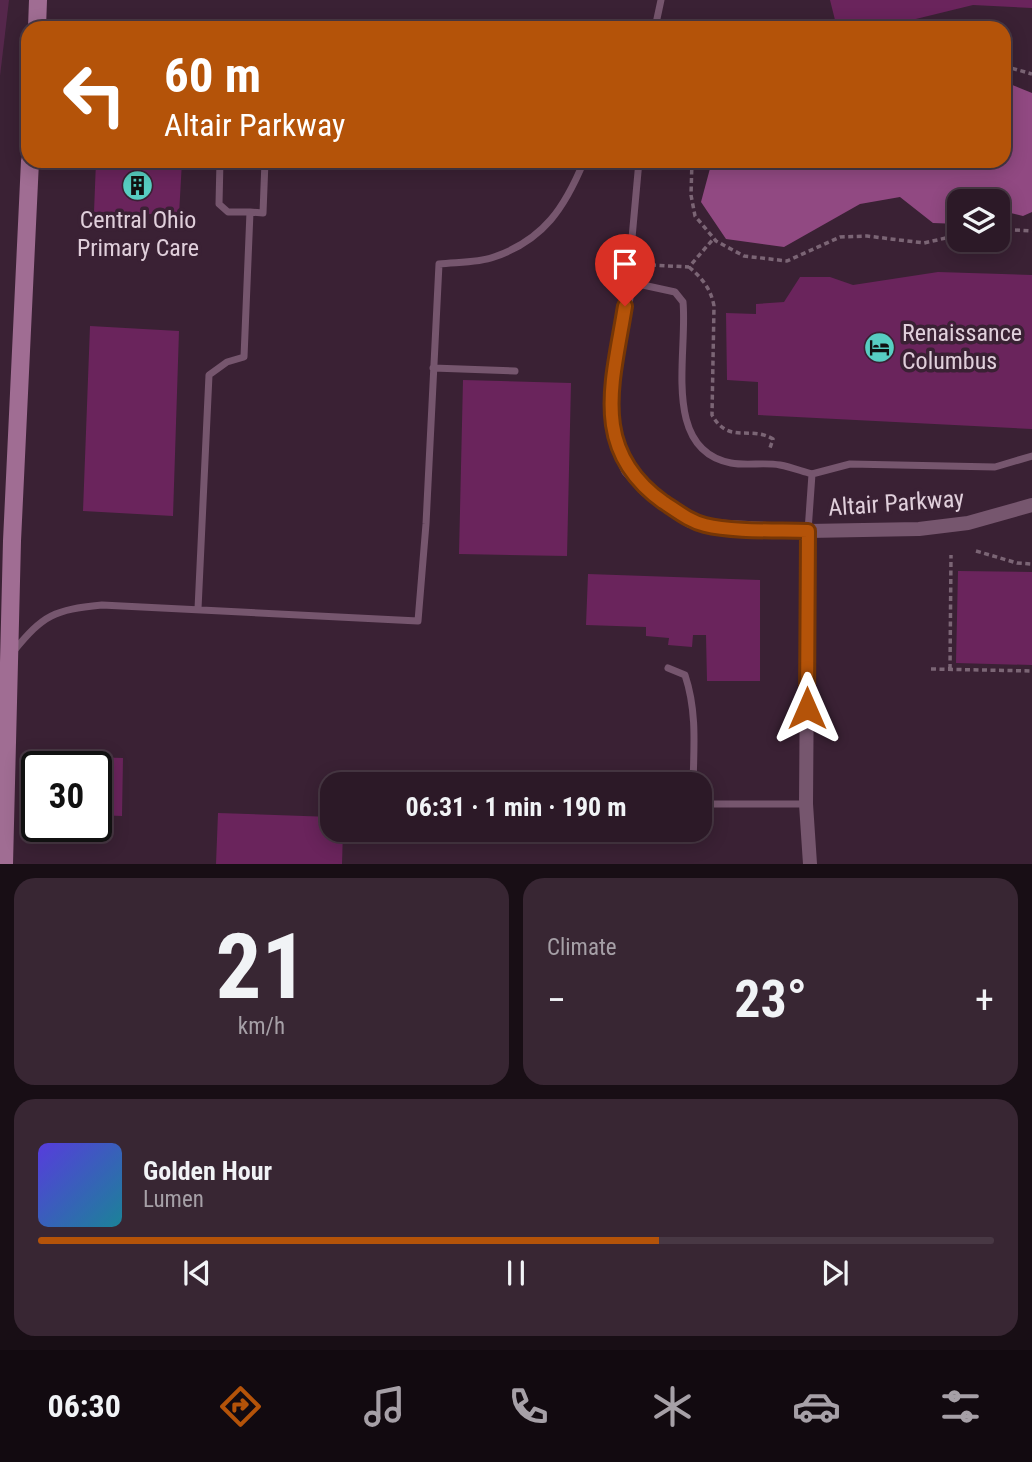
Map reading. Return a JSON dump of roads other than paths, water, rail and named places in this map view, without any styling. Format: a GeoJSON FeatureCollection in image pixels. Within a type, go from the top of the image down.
{"type":"FeatureCollection","features":[{"type":"Feature","properties":{"kind":"street"},"geometry":{"type":"LineString","coordinates":[[37,21],[38,0]]}},
{"type":"Feature","properties":{"kind":"street"},"geometry":{"type":"LineString","coordinates":[[4,863],[12,541],[30,168]]}},
{"type":"Feature","properties":{"kind":"street","name":"Altair Parkway"},"geometry":{"type":"LineString","coordinates":[[631,249],[629,282],[610,400],[617,446],[628,470],[646,490],[690,521],[708,526],[808,531],[919,528],[968,523],[1032,505]]}},
{"type":"Feature","properties":{"kind":"street"},"geometry":{"type":"LineString","coordinates":[[808,531],[806,804],[810,863]]}},
{"type":"Feature","properties":{"kind":"lane"},"geometry":{"type":"LineString","coordinates":[[657,21],[662,0]]}},
{"type":"Feature","properties":{"kind":"lane"},"geometry":{"type":"LineString","coordinates":[[220,168],[219,204],[228,212],[263,213],[265,168]]}},
{"type":"Feature","properties":{"kind":"lane"},"geometry":{"type":"LineString","coordinates":[[9,656],[34,627],[48,616],[66,609],[102,605],[418,621],[426,524],[439,264],[492,258],[534,238],[560,211],[581,168]]}},
{"type":"Feature","properties":{"kind":"lane"},"geometry":{"type":"LineString","coordinates":[[631,249],[638,168]]}},
{"type":"Feature","properties":{"kind":"lane"},"geometry":{"type":"LineString","coordinates":[[198,609],[209,375],[226,362],[244,357],[250,212]]}},
{"type":"Feature","properties":{"kind":"lane"},"geometry":{"type":"LineString","coordinates":[[629,282],[675,292],[683,302],[683,404],[690,433],[702,450],[730,463],[779,465],[812,474],[850,464],[995,467],[1032,457]]}},
{"type":"Feature","properties":{"kind":"lane"},"geometry":{"type":"LineString","coordinates":[[433,368],[515,372]]}},
{"type":"Feature","properties":{"kind":"lane"},"geometry":{"type":"LineString","coordinates":[[808,531],[812,474]]}},
{"type":"Feature","properties":{"kind":"lane"},"geometry":{"type":"LineString","coordinates":[[668,668],[685,675],[692,697],[695,722],[693,772]]}},
{"type":"Feature","properties":{"kind":"lane"},"geometry":{"type":"LineString","coordinates":[[712,804],[806,804]]}},
{"type":"Feature","properties":{"kind":"place","name":"Central Ohio Primary Care"},"geometry":{"type":"Point","coordinates":[138,186]}},
{"type":"Feature","properties":{"kind":"place","name":"Renaissance Columbus"},"geometry":{"type":"Point","coordinates":[879,347]}}]}
